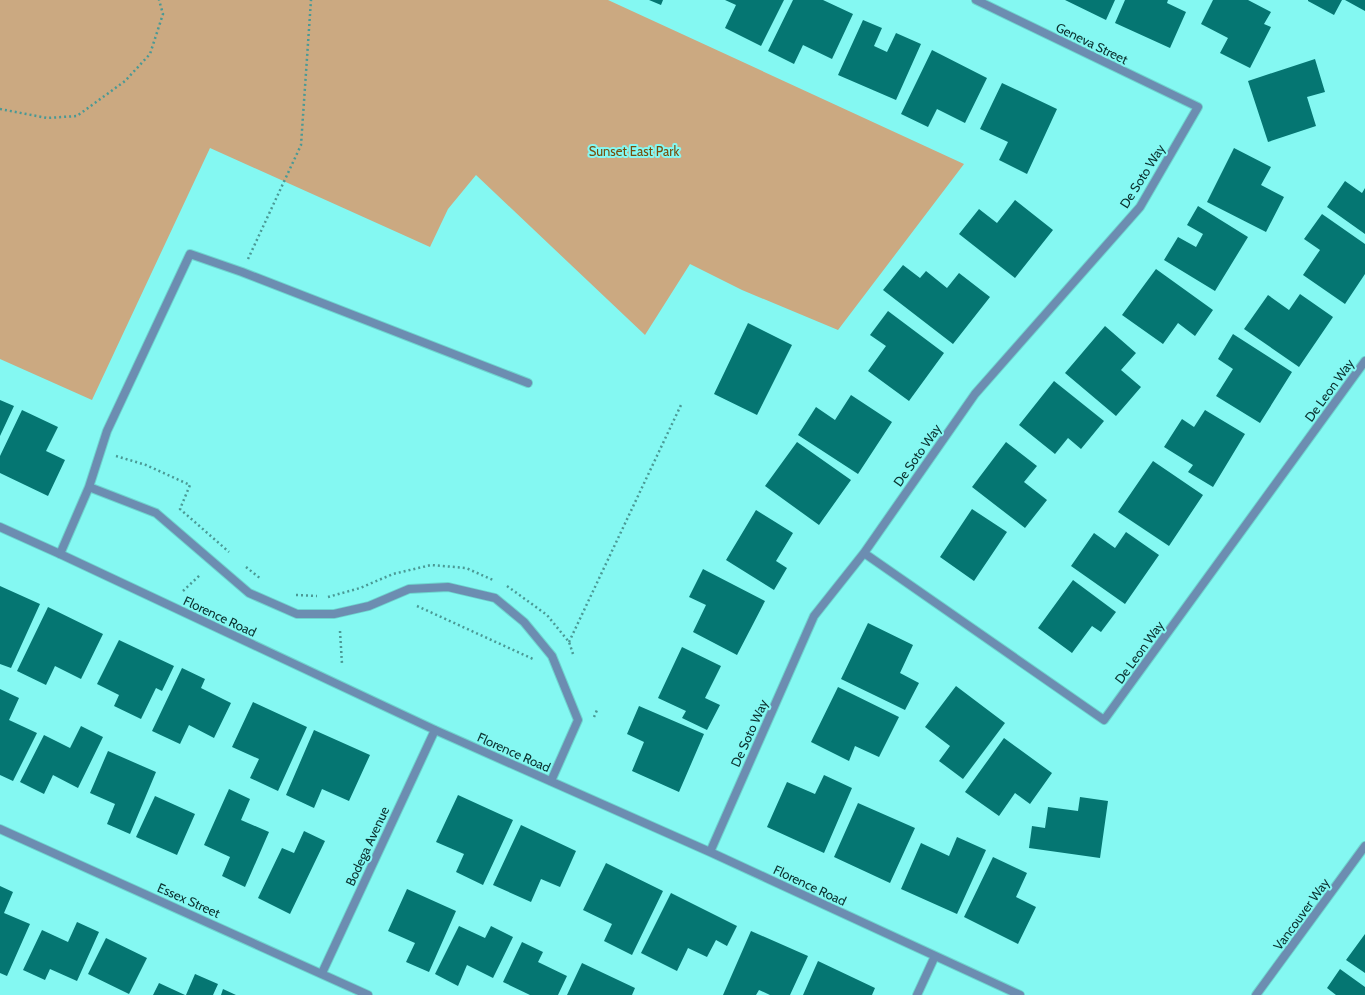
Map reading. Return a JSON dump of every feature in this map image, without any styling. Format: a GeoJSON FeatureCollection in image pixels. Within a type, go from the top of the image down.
{"type":"FeatureCollection","features":[{"type":"Feature","properties":{"kind":"street","name":"Geneva Street"},"geometry":{"type":"LineString","coordinates":[[976,0],[1198,107]]}},
{"type":"Feature","properties":{"kind":"street","name":"De Soto Way"},"geometry":{"type":"LineString","coordinates":[[710,852],[814,616],[864,553],[975,394],[1140,207],[1198,107]]}},
{"type":"Feature","properties":{"kind":"street"},"geometry":{"type":"LineString","coordinates":[[60,554],[90,487],[107,431],[190,254],[242,272],[528,383]]}},
{"type":"Feature","properties":{"kind":"street","name":"De Leon Way"},"geometry":{"type":"LineString","coordinates":[[864,553],[1104,720],[1365,361]]}},
{"type":"Feature","properties":{"kind":"street"},"geometry":{"type":"LineString","coordinates":[[90,487],[156,513],[249,593],[297,614],[334,614],[369,606],[409,589],[448,587],[495,598],[524,622],[552,656],[578,720],[551,781]]}},
{"type":"Feature","properties":{"kind":"street","name":"Florence Road"},"geometry":{"type":"LineString","coordinates":[[0,527],[435,730],[710,852],[1020,995]]}},
{"type":"Feature","properties":{"kind":"street","name":"Bodega Avenue"},"geometry":{"type":"LineString","coordinates":[[322,973],[435,730]]}},
{"type":"Feature","properties":{"kind":"street","name":"Essex Street"},"geometry":{"type":"LineString","coordinates":[[0,829],[368,995]]}},
{"type":"Feature","properties":{"kind":"street","name":"Vancouver Way"},"geometry":{"type":"LineString","coordinates":[[1256,995],[1365,846]]}},
{"type":"Feature","properties":{"kind":"street"},"geometry":{"type":"LineString","coordinates":[[917,995],[935,956]]}},
{"type":"Feature","properties":{"kind":"path"},"geometry":{"type":"LineString","coordinates":[[0,109],[47,118],[77,116],[125,81],[150,54],[164,14],[159,0]]}},
{"type":"Feature","properties":{"kind":"path"},"geometry":{"type":"LineString","coordinates":[[242,272],[301,145],[311,0]]}},
{"type":"Feature","properties":{"kind":"path"},"geometry":{"type":"LineString","coordinates":[[570,642],[681,405]]}},
{"type":"Feature","properties":{"kind":"path"},"geometry":{"type":"LineString","coordinates":[[116,456],[146,464],[190,485],[180,508],[230,554]]}},
{"type":"Feature","properties":{"kind":"path"},"geometry":{"type":"LineString","coordinates":[[241,563],[262,580]]}},
{"type":"Feature","properties":{"kind":"path"},"geometry":{"type":"LineString","coordinates":[[327,597],[360,588],[393,574],[431,565],[466,568],[498,582]]}},
{"type":"Feature","properties":{"kind":"path"},"geometry":{"type":"LineString","coordinates":[[183,590],[200,574]]}},
{"type":"Feature","properties":{"kind":"path"},"geometry":{"type":"LineString","coordinates":[[504,584],[511,587],[548,615],[570,642],[573,654]]}},
{"type":"Feature","properties":{"kind":"path"},"geometry":{"type":"LineString","coordinates":[[294,595],[320,597]]}},
{"type":"Feature","properties":{"kind":"path"},"geometry":{"type":"LineString","coordinates":[[417,606],[535,660]]}},
{"type":"Feature","properties":{"kind":"path"},"geometry":{"type":"LineString","coordinates":[[340,630],[342,664]]}},
{"type":"Feature","properties":{"kind":"green space","name":"Sunset East Park"},"geometry":{"type":"Polygon","coordinates":[[[0,0],[608,0],[964,164],[838,330],[742,290],[690,264],[645,335],[476,175],[448,209],[430,247],[210,148],[92,400],[0,359],[0,0]]]}},
{"type":"Feature","properties":{"kind":"building"},"geometry":{"type":"Polygon","coordinates":[[[649,0],[663,0],[661,5],[649,0]]]}},
{"type":"Feature","properties":{"kind":"building"},"geometry":{"type":"Polygon","coordinates":[[[725,0],[784,0],[761,46],[725,28],[736,5],[725,0]]]}},
{"type":"Feature","properties":{"kind":"building"},"geometry":{"type":"Polygon","coordinates":[[[793,0],[823,0],[853,14],[832,59],[803,45],[794,64],[768,51],[793,0]]]}},
{"type":"Feature","properties":{"kind":"building"},"geometry":{"type":"Polygon","coordinates":[[[1065,0],[1115,0],[1106,20],[1065,0]]]}},
{"type":"Feature","properties":{"kind":"building"},"geometry":{"type":"Polygon","coordinates":[[[1125,0],[1168,0],[1167,3],[1186,12],[1170,48],[1115,23],[1125,0]]]}},
{"type":"Feature","properties":{"kind":"building"},"geometry":{"type":"Polygon","coordinates":[[[1213,0],[1248,0],[1271,12],[1264,24],[1271,27],[1250,68],[1220,53],[1228,38],[1201,24],[1213,0]]]}},
{"type":"Feature","properties":{"kind":"building"},"geometry":{"type":"Polygon","coordinates":[[[1308,0],[1342,0],[1334,15],[1308,0]]]}},
{"type":"Feature","properties":{"kind":"building"},"geometry":{"type":"Polygon","coordinates":[[[1345,0],[1365,0],[1365,11],[1345,0]]]}},
{"type":"Feature","properties":{"kind":"building"},"geometry":{"type":"Polygon","coordinates":[[[863,20],[882,28],[874,46],[887,52],[896,33],[921,44],[896,100],[838,75],[863,20]]]}},
{"type":"Feature","properties":{"kind":"building"},"geometry":{"type":"Polygon","coordinates":[[[932,50],[987,78],[965,123],[937,109],[928,127],[901,114],[932,50]]]}},
{"type":"Feature","properties":{"kind":"building"},"geometry":{"type":"Polygon","coordinates":[[[1315,59],[1325,92],[1307,97],[1316,126],[1268,142],[1248,81],[1315,59]]]}},
{"type":"Feature","properties":{"kind":"building"},"geometry":{"type":"Polygon","coordinates":[[[1002,83],[1057,109],[1027,174],[999,160],[1008,142],[980,129],[1002,83]]]}},
{"type":"Feature","properties":{"kind":"building"},"geometry":{"type":"Polygon","coordinates":[[[1234,148],[1271,167],[1261,185],[1284,197],[1266,232],[1207,202],[1234,148]]]}},
{"type":"Feature","properties":{"kind":"building"},"geometry":{"type":"Polygon","coordinates":[[[1345,181],[1362,193],[1365,188],[1365,234],[1327,207],[1345,181]]]}},
{"type":"Feature","properties":{"kind":"building"},"geometry":{"type":"Polygon","coordinates":[[[1015,200],[1053,230],[1015,278],[959,234],[979,209],[997,223],[1015,200]]]}},
{"type":"Feature","properties":{"kind":"building"},"geometry":{"type":"Polygon","coordinates":[[[1198,206],[1248,237],[1215,291],[1164,260],[1178,237],[1196,247],[1203,234],[1187,225],[1198,206]]]}},
{"type":"Feature","properties":{"kind":"building"},"geometry":{"type":"Polygon","coordinates":[[[1322,214],[1365,244],[1365,274],[1345,304],[1303,275],[1320,250],[1304,239],[1322,214]]]}},
{"type":"Feature","properties":{"kind":"building"},"geometry":{"type":"Polygon","coordinates":[[[903,265],[920,278],[926,271],[947,288],[959,273],[990,297],[953,344],[883,290],[903,265]]]}},
{"type":"Feature","properties":{"kind":"building"},"geometry":{"type":"Polygon","coordinates":[[[1156,269],[1213,310],[1195,336],[1178,323],[1163,344],[1122,315],[1156,269]]]}},
{"type":"Feature","properties":{"kind":"building"},"geometry":{"type":"Polygon","coordinates":[[[1300,294],[1333,317],[1299,367],[1244,329],[1268,295],[1289,310],[1300,294]]]}},
{"type":"Feature","properties":{"kind":"building"},"geometry":{"type":"Polygon","coordinates":[[[888,311],[944,353],[909,401],[868,371],[886,346],[870,335],[888,311]]]}},
{"type":"Feature","properties":{"kind":"building"},"geometry":{"type":"Polygon","coordinates":[[[748,323],[792,345],[757,415],[714,394],[748,323]]]}},
{"type":"Feature","properties":{"kind":"building"},"geometry":{"type":"Polygon","coordinates":[[[1105,326],[1136,353],[1121,370],[1141,387],[1116,416],[1065,373],[1105,326]]]}},
{"type":"Feature","properties":{"kind":"building"},"geometry":{"type":"Polygon","coordinates":[[[1233,334],[1292,372],[1260,423],[1216,396],[1233,369],[1218,359],[1233,334]]]}},
{"type":"Feature","properties":{"kind":"building"},"geometry":{"type":"Polygon","coordinates":[[[1054,381],[1104,421],[1081,449],[1068,438],[1055,454],[1019,425],[1054,381]]]}},
{"type":"Feature","properties":{"kind":"building"},"geometry":{"type":"Polygon","coordinates":[[[851,395],[892,422],[858,474],[798,435],[816,407],[835,420],[851,395]]]}},
{"type":"Feature","properties":{"kind":"building"},"geometry":{"type":"Polygon","coordinates":[[[0,400],[14,406],[0,436],[0,400]]]}},
{"type":"Feature","properties":{"kind":"building"},"geometry":{"type":"Polygon","coordinates":[[[22,410],[58,427],[46,451],[65,460],[48,496],[0,473],[0,456],[22,410]]]}},
{"type":"Feature","properties":{"kind":"building"},"geometry":{"type":"Polygon","coordinates":[[[1205,410],[1245,434],[1213,487],[1188,472],[1193,465],[1164,447],[1182,419],[1194,427],[1205,410]]]}},
{"type":"Feature","properties":{"kind":"building"},"geometry":{"type":"Polygon","coordinates":[[[797,442],[851,480],[819,525],[765,486],[797,442]]]}},
{"type":"Feature","properties":{"kind":"building"},"geometry":{"type":"Polygon","coordinates":[[[1006,442],[1037,466],[1024,482],[1047,500],[1025,528],[972,487],[1006,442]]]}},
{"type":"Feature","properties":{"kind":"building"},"geometry":{"type":"Polygon","coordinates":[[[1153,461],[1203,495],[1169,546],[1118,512],[1153,461]]]}},
{"type":"Feature","properties":{"kind":"building"},"geometry":{"type":"Polygon","coordinates":[[[972,509],[1007,532],[974,581],[940,557],[972,509]]]}},
{"type":"Feature","properties":{"kind":"building"},"geometry":{"type":"Polygon","coordinates":[[[756,510],[793,533],[776,561],[787,568],[774,590],[726,560],[756,510]]]}},
{"type":"Feature","properties":{"kind":"building"},"geometry":{"type":"Polygon","coordinates":[[[1126,532],[1159,555],[1125,604],[1071,566],[1094,533],[1115,548],[1126,532]]]}},
{"type":"Feature","properties":{"kind":"building"},"geometry":{"type":"Polygon","coordinates":[[[703,569],[765,601],[737,655],[693,632],[706,605],[689,597],[703,569]]]}},
{"type":"Feature","properties":{"kind":"building"},"geometry":{"type":"Polygon","coordinates":[[[1073,580],[1116,612],[1101,632],[1092,626],[1072,653],[1038,628],[1073,580]]]}},
{"type":"Feature","properties":{"kind":"building"},"geometry":{"type":"Polygon","coordinates":[[[0,586],[40,604],[11,668],[0,664],[0,586]]]}},
{"type":"Feature","properties":{"kind":"building"},"geometry":{"type":"Polygon","coordinates":[[[48,607],[103,634],[81,679],[55,666],[46,685],[17,671],[48,607]]]}},
{"type":"Feature","properties":{"kind":"building"},"geometry":{"type":"Polygon","coordinates":[[[868,623],[913,645],[900,673],[919,683],[905,710],[841,679],[868,623]]]}},
{"type":"Feature","properties":{"kind":"building"},"geometry":{"type":"Polygon","coordinates":[[[119,640],[174,666],[162,691],[156,688],[141,719],[114,706],[119,695],[97,684],[119,640]]]}},
{"type":"Feature","properties":{"kind":"building"},"geometry":{"type":"Polygon","coordinates":[[[682,647],[721,666],[705,698],[720,705],[707,730],[682,718],[686,711],[658,698],[682,647]]]}},
{"type":"Feature","properties":{"kind":"building"},"geometry":{"type":"Polygon","coordinates":[[[182,668],[205,679],[201,688],[231,703],[214,738],[189,725],[180,744],[152,731],[182,668]]]}},
{"type":"Feature","properties":{"kind":"building"},"geometry":{"type":"Polygon","coordinates":[[[956,686],[1005,723],[963,779],[939,761],[950,746],[925,727],[956,686]]]}},
{"type":"Feature","properties":{"kind":"building"},"geometry":{"type":"Polygon","coordinates":[[[838,687],[899,717],[879,757],[855,746],[849,761],[811,742],[838,687]]]}},
{"type":"Feature","properties":{"kind":"building"},"geometry":{"type":"Polygon","coordinates":[[[0,689],[19,698],[9,720],[37,733],[13,781],[0,775],[0,689]]]}},
{"type":"Feature","properties":{"kind":"building"},"geometry":{"type":"Polygon","coordinates":[[[253,702],[307,727],[278,791],[250,778],[259,759],[232,747],[253,702]]]}},
{"type":"Feature","properties":{"kind":"building"},"geometry":{"type":"Polygon","coordinates":[[[639,706],[704,734],[679,792],[632,771],[644,742],[627,734],[639,706]]]}},
{"type":"Feature","properties":{"kind":"building"},"geometry":{"type":"Polygon","coordinates":[[[81,726],[103,737],[78,788],[53,775],[44,794],[20,782],[44,735],[70,748],[81,726]]]}},
{"type":"Feature","properties":{"kind":"building"},"geometry":{"type":"Polygon","coordinates":[[[314,730],[370,755],[349,801],[322,789],[314,808],[286,795],[314,730]]]}},
{"type":"Feature","properties":{"kind":"building"},"geometry":{"type":"Polygon","coordinates":[[[1004,738],[1052,773],[1030,804],[1015,793],[999,816],[965,792],[1004,738]]]}},
{"type":"Feature","properties":{"kind":"building"},"geometry":{"type":"Polygon","coordinates":[[[108,751],[156,772],[130,834],[107,824],[115,804],[90,793],[108,751]]]}},
{"type":"Feature","properties":{"kind":"building"},"geometry":{"type":"Polygon","coordinates":[[[824,775],[852,788],[824,853],[767,827],[787,782],[815,794],[824,775]]]}},
{"type":"Feature","properties":{"kind":"building"},"geometry":{"type":"Polygon","coordinates":[[[229,789],[250,799],[241,820],[269,832],[245,887],[222,876],[230,857],[204,845],[229,789]]]}},
{"type":"Feature","properties":{"kind":"building"},"geometry":{"type":"Polygon","coordinates":[[[458,795],[513,820],[483,885],[456,872],[464,854],[436,842],[458,795]]]}},
{"type":"Feature","properties":{"kind":"building"},"geometry":{"type":"Polygon","coordinates":[[[155,796],[195,814],[177,855],[136,837],[155,796]]]}},
{"type":"Feature","properties":{"kind":"building"},"geometry":{"type":"Polygon","coordinates":[[[1080,797],[1108,801],[1100,858],[1029,848],[1032,826],[1045,828],[1048,807],[1078,811],[1080,797]]]}},
{"type":"Feature","properties":{"kind":"building"},"geometry":{"type":"Polygon","coordinates":[[[858,803],[915,828],[890,883],[834,857],[858,803]]]}},
{"type":"Feature","properties":{"kind":"building"},"geometry":{"type":"Polygon","coordinates":[[[521,825],[576,851],[560,887],[541,879],[531,902],[493,885],[521,825]]]}},
{"type":"Feature","properties":{"kind":"building"},"geometry":{"type":"Polygon","coordinates":[[[304,831],[325,841],[290,914],[258,898],[282,848],[294,853],[304,831]]]}},
{"type":"Feature","properties":{"kind":"building"},"geometry":{"type":"Polygon","coordinates":[[[957,837],[986,850],[957,914],[901,889],[921,843],[949,856],[957,837]]]}},
{"type":"Feature","properties":{"kind":"building"},"geometry":{"type":"Polygon","coordinates":[[[993,857],[1027,873],[1016,897],[1036,907],[1018,944],[964,917],[993,857]]]}},
{"type":"Feature","properties":{"kind":"building"},"geometry":{"type":"Polygon","coordinates":[[[606,863],[663,891],[632,955],[604,941],[612,924],[583,910],[606,863]]]}},
{"type":"Feature","properties":{"kind":"building"},"geometry":{"type":"Polygon","coordinates":[[[0,886],[13,892],[4,913],[30,924],[7,976],[0,973],[0,886]]]}},
{"type":"Feature","properties":{"kind":"building"},"geometry":{"type":"Polygon","coordinates":[[[407,889],[456,911],[429,972],[406,962],[415,943],[388,931],[407,889]]]}},
{"type":"Feature","properties":{"kind":"building"},"geometry":{"type":"Polygon","coordinates":[[[671,893],[737,926],[727,946],[716,940],[707,957],[688,948],[677,971],[641,953],[671,893]]]}},
{"type":"Feature","properties":{"kind":"building"},"geometry":{"type":"Polygon","coordinates":[[[77,922],[99,932],[77,981],[50,969],[45,980],[23,970],[42,930],[68,942],[77,922]]]}},
{"type":"Feature","properties":{"kind":"building"},"geometry":{"type":"Polygon","coordinates":[[[459,926],[485,938],[491,926],[513,937],[493,978],[467,965],[458,986],[435,974],[459,926]]]}},
{"type":"Feature","properties":{"kind":"building"},"geometry":{"type":"Polygon","coordinates":[[[751,931],[808,956],[790,995],[770,995],[759,990],[756,995],[723,995],[751,931]]]}},
{"type":"Feature","properties":{"kind":"building"},"geometry":{"type":"Polygon","coordinates":[[[1365,934],[1365,973],[1346,960],[1365,934]]]}},
{"type":"Feature","properties":{"kind":"building"},"geometry":{"type":"Polygon","coordinates":[[[106,938],[147,958],[129,994],[88,974],[106,938]]]}},
{"type":"Feature","properties":{"kind":"building"},"geometry":{"type":"Polygon","coordinates":[[[522,942],[543,952],[538,962],[567,976],[558,995],[530,995],[503,982],[522,942]]]}},
{"type":"Feature","properties":{"kind":"building"},"geometry":{"type":"Polygon","coordinates":[[[818,961],[875,988],[872,995],[803,995],[818,961]]]}},
{"type":"Feature","properties":{"kind":"building"},"geometry":{"type":"Polygon","coordinates":[[[582,963],[635,988],[632,995],[567,995],[582,963]]]}},
{"type":"Feature","properties":{"kind":"building"},"geometry":{"type":"Polygon","coordinates":[[[1340,969],[1365,987],[1365,995],[1336,995],[1327,988],[1340,969]]]}},
{"type":"Feature","properties":{"kind":"building"},"geometry":{"type":"Polygon","coordinates":[[[195,974],[218,984],[213,995],[186,995],[195,974]]]}},
{"type":"Feature","properties":{"kind":"building"},"geometry":{"type":"Polygon","coordinates":[[[159,983],[185,995],[153,995],[159,983]]]}},
{"type":"Feature","properties":{"kind":"building"},"geometry":{"type":"Polygon","coordinates":[[[223,989],[236,995],[221,995],[223,989]]]}}]}
